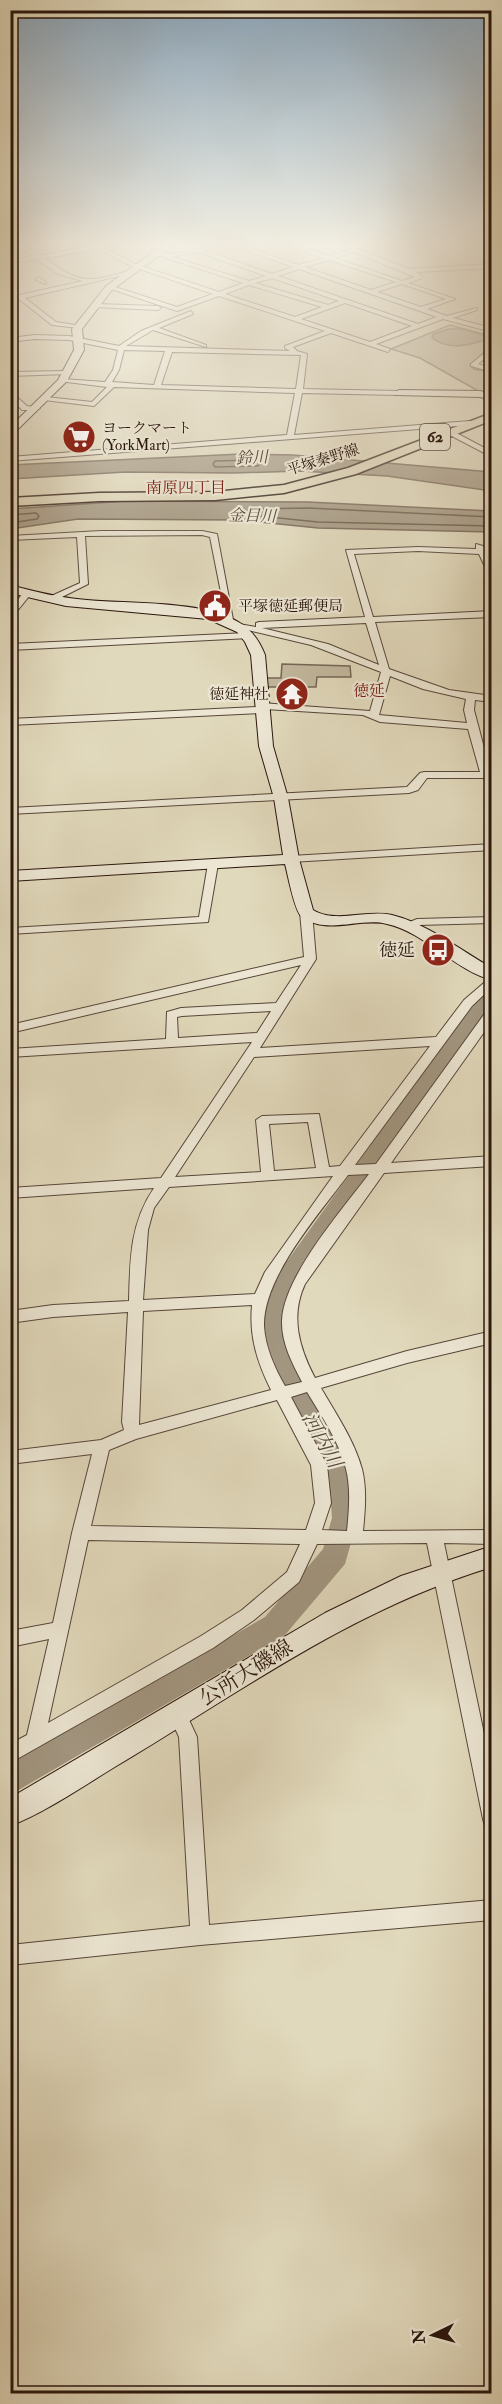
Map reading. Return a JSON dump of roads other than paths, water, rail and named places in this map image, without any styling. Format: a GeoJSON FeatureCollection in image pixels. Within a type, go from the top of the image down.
{"type":"FeatureCollection","features":[{"type":"Feature","properties":{"kind":"main road","name":"平塚秦野線"},"geometry":{"type":"LineString","coordinates":[[10,502],[234,495],[284,489],[320,481],[492,416]]}},
{"type":"Feature","properties":{"kind":"street"},"geometry":{"type":"LineString","coordinates":[[10,434],[30,408],[46,399],[64,377],[75,357]]}},
{"type":"Feature","properties":{"kind":"street"},"geometry":{"type":"LineString","coordinates":[[46,399],[94,404],[111,383],[118,357]]}},
{"type":"Feature","properties":{"kind":"street"},"geometry":{"type":"LineString","coordinates":[[157,387],[167,357]]}},
{"type":"Feature","properties":{"kind":"street"},"geometry":{"type":"LineString","coordinates":[[290,438],[304,357]]}},
{"type":"Feature","properties":{"kind":"street"},"geometry":{"type":"LineString","coordinates":[[482,357],[473,365],[492,370]]}},
{"type":"Feature","properties":{"kind":"street"},"geometry":{"type":"LineString","coordinates":[[10,374],[157,387],[480,394],[492,397]]}},
{"type":"Feature","properties":{"kind":"street"},"geometry":{"type":"LineString","coordinates":[[10,393],[30,408]]}},
{"type":"Feature","properties":{"kind":"street"},"geometry":{"type":"LineString","coordinates":[[10,410],[30,408]]}},
{"type":"Feature","properties":{"kind":"street"},"geometry":{"type":"LineString","coordinates":[[10,459],[470,423]]}},
{"type":"Feature","properties":{"kind":"street"},"geometry":{"type":"LineString","coordinates":[[448,431],[492,455]]}},
{"type":"Feature","properties":{"kind":"street"},"geometry":{"type":"LineString","coordinates":[[10,538],[81,534],[202,533],[214,536],[239,629],[253,643],[258,656],[266,746],[280,798],[291,859],[306,912],[310,959],[215,1109],[148,1207],[142,1222],[139,1239],[130,1422],[133,1433]]}},
{"type":"Feature","properties":{"kind":"street"},"geometry":{"type":"LineString","coordinates":[[52,599],[84,584],[81,534]]}},
{"type":"Feature","properties":{"kind":"street"},"geometry":{"type":"LineString","coordinates":[[374,715],[386,673],[349,552],[418,549],[484,552],[492,573]]}},
{"type":"Feature","properties":{"kind":"street"},"geometry":{"type":"LineString","coordinates":[[10,589],[25,597]]}},
{"type":"Feature","properties":{"kind":"street"},"geometry":{"type":"LineString","coordinates":[[10,597],[179,611],[239,629],[298,638],[325,646],[421,687],[471,698],[492,699]]}},
{"type":"Feature","properties":{"kind":"street"},"geometry":{"type":"LineString","coordinates":[[10,617],[25,597]]}},
{"type":"Feature","properties":{"kind":"street"},"geometry":{"type":"LineString","coordinates":[[10,647],[370,620],[492,614]]}},
{"type":"Feature","properties":{"kind":"street"},"geometry":{"type":"LineString","coordinates":[[10,811],[409,790],[414,788],[424,775],[489,775],[472,726],[469,710],[471,698]]}},
{"type":"Feature","properties":{"kind":"street"},"geometry":{"type":"LineString","coordinates":[[10,722],[261,708],[365,712],[380,719],[472,726]]}},
{"type":"Feature","properties":{"kind":"street"},"geometry":{"type":"LineString","coordinates":[[10,876],[492,847]]}},
{"type":"Feature","properties":{"kind":"street"},"geometry":{"type":"LineString","coordinates":[[10,931],[204,920],[213,864]]}},
{"type":"Feature","properties":{"kind":"street"},"geometry":{"type":"LineString","coordinates":[[10,1754],[207,1642],[248,1616],[293,1577],[312,1537],[323,1503],[319,1466],[267,1367],[257,1327],[260,1299],[270,1276],[282,1257],[439,1041],[468,1003],[492,977],[406,926],[379,918],[325,920],[312,917],[306,912]]}},
{"type":"Feature","properties":{"kind":"street"},"geometry":{"type":"LineString","coordinates":[[406,926],[417,922],[492,920]]}},
{"type":"Feature","properties":{"kind":"street"},"geometry":{"type":"LineString","coordinates":[[10,1029],[310,959]]}},
{"type":"Feature","properties":{"kind":"street"},"geometry":{"type":"LineString","coordinates":[[172,1043],[171,1015],[181,1012],[279,1007]]}},
{"type":"Feature","properties":{"kind":"street"},"geometry":{"type":"LineString","coordinates":[[355,1538],[357,1501],[354,1470],[345,1444],[293,1345],[289,1316],[292,1298],[302,1277],[492,1012]]}},
{"type":"Feature","properties":{"kind":"street"},"geometry":{"type":"LineString","coordinates":[[10,1053],[260,1037]]}},
{"type":"Feature","properties":{"kind":"street"},"geometry":{"type":"LineString","coordinates":[[249,1053],[439,1041]]}},
{"type":"Feature","properties":{"kind":"street"},"geometry":{"type":"LineString","coordinates":[[268,1175],[262,1120],[314,1117],[323,1172]]}},
{"type":"Feature","properties":{"kind":"street"},"geometry":{"type":"LineString","coordinates":[[10,1193],[492,1161]]}},
{"type":"Feature","properties":{"kind":"street"},"geometry":{"type":"LineString","coordinates":[[10,1317],[53,1311],[260,1299]]}},
{"type":"Feature","properties":{"kind":"street"},"geometry":{"type":"LineString","coordinates":[[10,1458],[102,1446],[133,1433],[281,1394],[407,1357],[491,1338]]}},
{"type":"Feature","properties":{"kind":"street"},"geometry":{"type":"LineString","coordinates":[[35,1739],[61,1629],[80,1533],[102,1446]]}},
{"type":"Feature","properties":{"kind":"street"},"geometry":{"type":"LineString","coordinates":[[80,1533],[355,1538],[491,1537]]}},
{"type":"Feature","properties":{"kind":"street"},"geometry":{"type":"LineString","coordinates":[[434,1536],[492,1819]]}},
{"type":"Feature","properties":{"kind":"street","name":"公所大磯線"},"geometry":{"type":"LineString","coordinates":[[10,1813],[178,1715],[329,1622],[380,1596],[441,1570],[492,1557]]}},
{"type":"Feature","properties":{"kind":"street"},"geometry":{"type":"LineString","coordinates":[[10,1639],[61,1629]]}},
{"type":"Feature","properties":{"kind":"street"},"geometry":{"type":"LineString","coordinates":[[178,1715],[188,1737],[200,1935]]}},
{"type":"Feature","properties":{"kind":"street"},"geometry":{"type":"LineString","coordinates":[[10,1955],[200,1935],[492,1910]]}},
{"type":"Feature","properties":{"kind":"water","name":"鈴川"},"geometry":{"type":"Polygon","coordinates":[[[241,454],[293,455],[491,472],[491,491],[387,476],[300,471],[125,472],[11,479],[10,465],[241,454]]]}},
{"type":"Feature","properties":{"kind":"water","name":"金目川"},"geometry":{"type":"Polygon","coordinates":[[[126,501],[308,502],[491,511],[491,532],[318,528],[238,520],[78,519],[11,529],[11,509],[126,501]]]}},
{"type":"Feature","properties":{"kind":"waterway","name":"河内川"},"geometry":{"type":"LineString","coordinates":[[10,1780],[275,1626],[335,1555],[345,1518],[342,1476],[282,1366],[276,1344],[277,1313],[284,1282],[480,1008],[492,998]]}},
{"type":"Feature","properties":{"kind":"place","name":"ヨークマート (YorkMart)"},"geometry":{"type":"Point","coordinates":[79,437]}},
{"type":"Feature","properties":{"kind":"place","name":"平塚徳延郵便局"},"geometry":{"type":"Point","coordinates":[215,606]}},
{"type":"Feature","properties":{"kind":"place","name":"徳延神社"},"geometry":{"type":"Point","coordinates":[292,694]}},
{"type":"Feature","properties":{"kind":"place","name":"徳延"},"geometry":{"type":"Point","coordinates":[438,950]}},
{"type":"Feature","properties":{"kind":"district","name":"南原四丁目"},"geometry":{"type":"Point","coordinates":[186,488]}},
{"type":"Feature","properties":{"kind":"district","name":"徳延"},"geometry":{"type":"Point","coordinates":[369,691]}}]}
